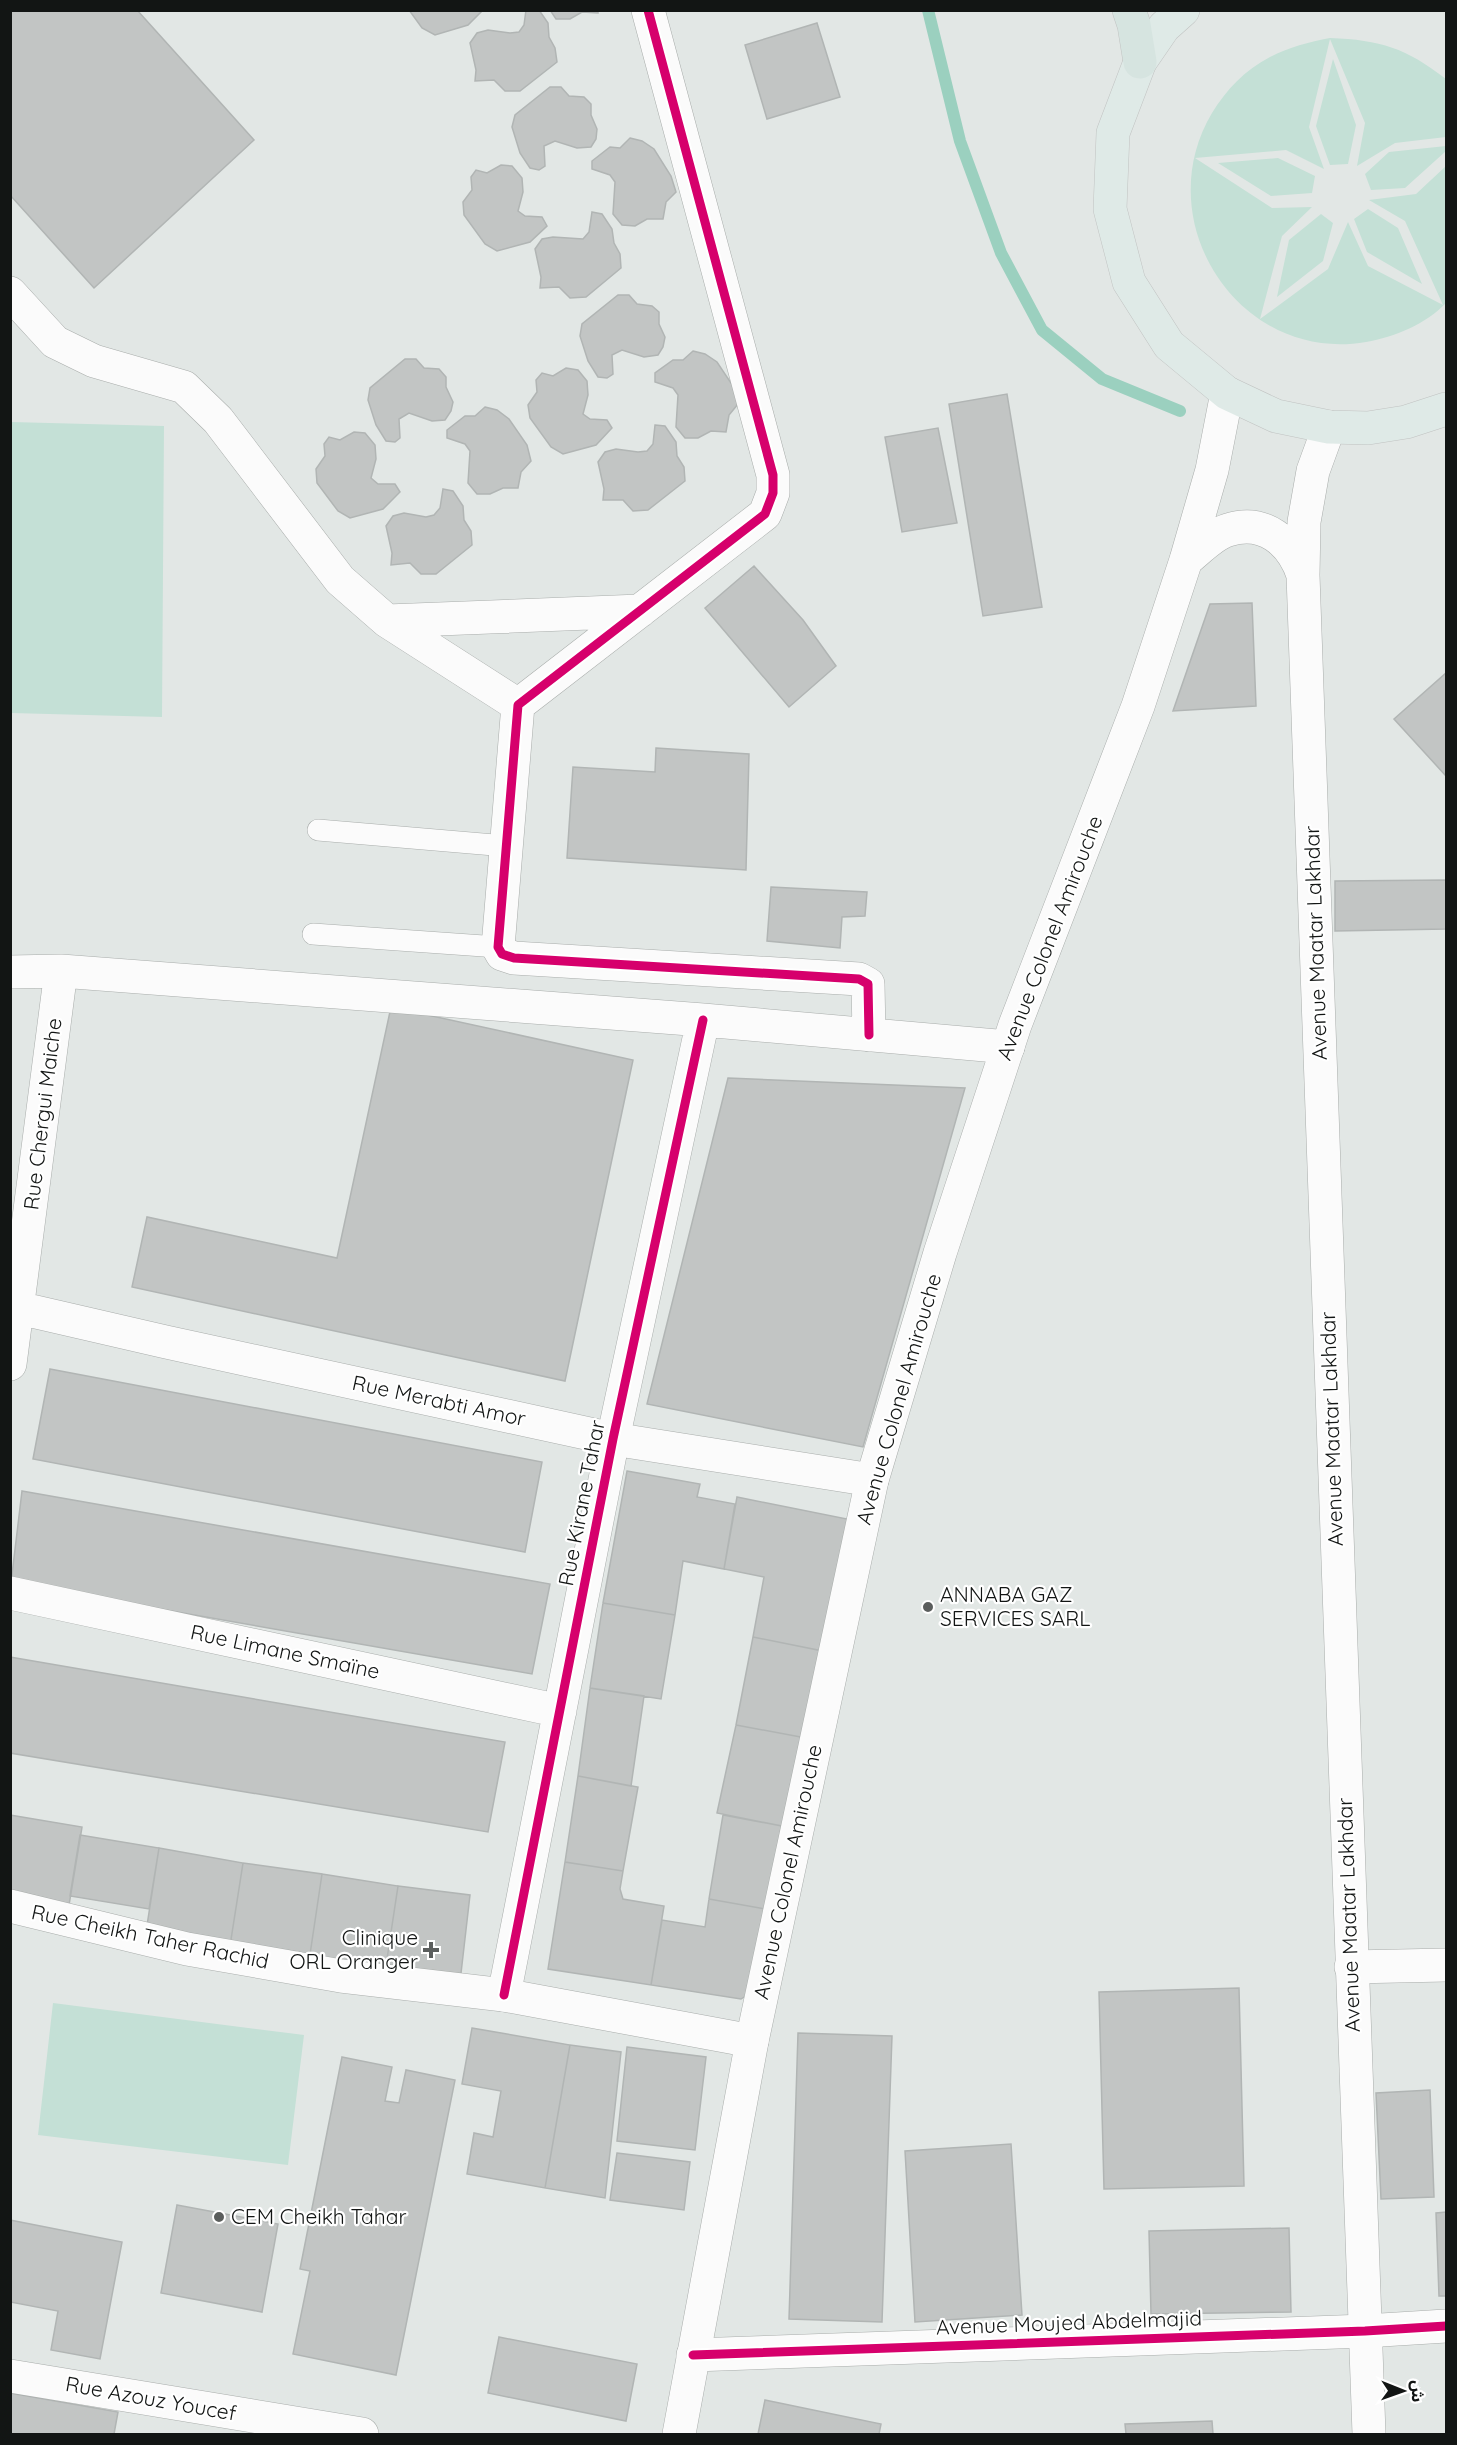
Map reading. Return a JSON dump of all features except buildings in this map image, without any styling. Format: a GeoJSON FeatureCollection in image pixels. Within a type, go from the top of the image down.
{"type":"FeatureCollection","features":[{"type":"Feature","properties":{"kind":"highway"},"geometry":{"type":"LineString","coordinates":[[1129,10],[1134,25],[1140,63]]}},
{"type":"Feature","properties":{"kind":"main road"},"geometry":{"type":"LineString","coordinates":[[1183,10],[1164,27],[1140,63],[1113,133],[1110,208],[1129,282],[1169,345],[1227,393],[1276,416],[1329,427],[1368,428],[1406,422],[1445,411]]}},
{"type":"Feature","properties":{"kind":"street"},"geometry":{"type":"LineString","coordinates":[[648,10],[773,475],[773,493],[765,514],[518,705],[498,947],[502,954],[514,958],[859,979],[868,984],[868,1035]]}},
{"type":"Feature","properties":{"kind":"street"},"geometry":{"type":"LineString","coordinates":[[10,293],[55,342],[94,361],[184,387],[218,420],[340,580],[387,621],[518,705]]}},
{"type":"Feature","properties":{"kind":"street","name":"Avenue Colonel Amirouche"},"geometry":{"type":"LineString","coordinates":[[679,2434],[752,2041],[872,1480],[940,1253],[1008,1047],[1138,705],[1186,560],[1212,470],[1227,393]]}},
{"type":"Feature","properties":{"kind":"street","name":"Avenue Maatar Lakhdar"},"geometry":{"type":"LineString","coordinates":[[1329,427],[1311,482],[1304,522],[1303,575],[1369,2434]]}},
{"type":"Feature","properties":{"kind":"street"},"geometry":{"type":"LineString","coordinates":[[1186,560],[1213,538],[1227,530],[1244,527],[1260,529],[1276,535],[1288,546],[1298,559],[1303,575]]}},
{"type":"Feature","properties":{"kind":"street"},"geometry":{"type":"LineString","coordinates":[[387,621],[640,611]]}},
{"type":"Feature","properties":{"kind":"street"},"geometry":{"type":"LineString","coordinates":[[10,972],[61,971],[703,1020],[1008,1047]]}},
{"type":"Feature","properties":{"kind":"street","name":"Rue Chergui Maiche"},"geometry":{"type":"LineString","coordinates":[[10,1364],[14,1307],[61,971]]}},
{"type":"Feature","properties":{"kind":"street","name":"Rue Kirane Tahar"},"geometry":{"type":"LineString","coordinates":[[504,1995],[613,1439],[703,1020]]}},
{"type":"Feature","properties":{"kind":"street","name":"Rue Merabti Amor"},"geometry":{"type":"LineString","coordinates":[[14,1307],[613,1439],[872,1480]]}},
{"type":"Feature","properties":{"kind":"street","name":"Rue Limane Smaïne"},"geometry":{"type":"LineString","coordinates":[[10,1593],[560,1711]]}},
{"type":"Feature","properties":{"kind":"street","name":"Rue Cheikh Taher Rachid"},"geometry":{"type":"LineString","coordinates":[[10,1906],[187,1949],[341,1976],[504,1995],[752,2041]]}},
{"type":"Feature","properties":{"kind":"street"},"geometry":{"type":"LineString","coordinates":[[1351,1967],[1446,1965]]}},
{"type":"Feature","properties":{"kind":"street","name":"Avenue Moujed Abdelmajid"},"geometry":{"type":"LineString","coordinates":[[693,2355],[1365,2331],[1446,2326]]}},
{"type":"Feature","properties":{"kind":"street","name":"Rue Azouz Youcef"},"geometry":{"type":"LineString","coordinates":[[10,2376],[362,2434]]}},
{"type":"Feature","properties":{"kind":"lane"},"geometry":{"type":"LineString","coordinates":[[318,830],[506,846]]}},
{"type":"Feature","properties":{"kind":"lane"},"geometry":{"type":"LineString","coordinates":[[313,934],[498,947]]}},
{"type":"Feature","properties":{"kind":"green space"},"geometry":{"type":"Polygon","coordinates":[[[1330,38],[1379,44],[1405,53],[1432,68],[1446,79],[1446,137],[1395,143],[1357,166],[1365,123],[1330,39],[1309,127],[1324,169],[1286,150],[1195,158],[1272,208],[1312,207],[1282,236],[1260,318],[1245,308],[1217,277],[1199,239],[1191,198],[1195,155],[1217,105],[1237,81],[1261,62],[1277,53],[1330,38]]]}},
{"type":"Feature","properties":{"kind":"green space"},"geometry":{"type":"Polygon","coordinates":[[[1333,59],[1356,125],[1348,164],[1330,165],[1316,126],[1333,59]]]}},
{"type":"Feature","properties":{"kind":"green space"},"geometry":{"type":"Polygon","coordinates":[[[1446,146],[1446,151],[1405,188],[1371,190],[1365,174],[1389,152],[1446,146]]]}},
{"type":"Feature","properties":{"kind":"green space"},"geometry":{"type":"Polygon","coordinates":[[[1278,158],[1315,176],[1312,193],[1271,196],[1218,163],[1278,158]]]}},
{"type":"Feature","properties":{"kind":"green space"},"geometry":{"type":"Polygon","coordinates":[[[1446,166],[1446,303],[1438,310],[1409,328],[1388,337],[1366,342],[1321,343],[1280,331],[1261,318],[1328,269],[1348,222],[1368,266],[1443,305],[1405,221],[1369,200],[1416,194],[1446,166]]]}},
{"type":"Feature","properties":{"kind":"green space"},"geometry":{"type":"Polygon","coordinates":[[[1368,209],[1398,228],[1422,284],[1367,252],[1354,219],[1368,209]]]}},
{"type":"Feature","properties":{"kind":"green space"},"geometry":{"type":"Polygon","coordinates":[[[1321,214],[1333,223],[1323,261],[1277,297],[1289,240],[1321,214]]]}},
{"type":"Feature","properties":{"kind":"green space"},"geometry":{"type":"Polygon","coordinates":[[[11,422],[164,426],[162,717],[11,713],[11,422]]]}},
{"type":"Feature","properties":{"kind":"green space"},"geometry":{"type":"Polygon","coordinates":[[[53,2003],[304,2035],[288,2165],[38,2135],[53,2003]]]}},
{"type":"Feature","properties":{"kind":"waterway"},"geometry":{"type":"LineString","coordinates":[[928,10],[960,141],[1001,253],[1042,330],[1102,379],[1180,411]]}},
{"type":"Feature","properties":{"kind":"cycle path"},"geometry":{"type":"LineString","coordinates":[[648,10],[773,475],[773,493],[765,514],[518,705],[498,947],[502,954],[514,958],[859,979],[868,984],[869,1035]]}},
{"type":"Feature","properties":{"kind":"cycle path"},"geometry":{"type":"LineString","coordinates":[[504,1995],[613,1439],[703,1020]]}},
{"type":"Feature","properties":{"kind":"cycle path"},"geometry":{"type":"LineString","coordinates":[[693,2355],[1365,2331],[1446,2326]]}},
{"type":"Feature","properties":{"kind":"place","name":"ANNABA GAZ SERVICES SARL"},"geometry":{"type":"Point","coordinates":[928,1607]}},
{"type":"Feature","properties":{"kind":"place","name":"Clinique ORL Oranger"},"geometry":{"type":"Point","coordinates":[431,1950]}},
{"type":"Feature","properties":{"kind":"place","name":"CEM Cheikh Tahar"},"geometry":{"type":"Point","coordinates":[219,2217]}}]}
